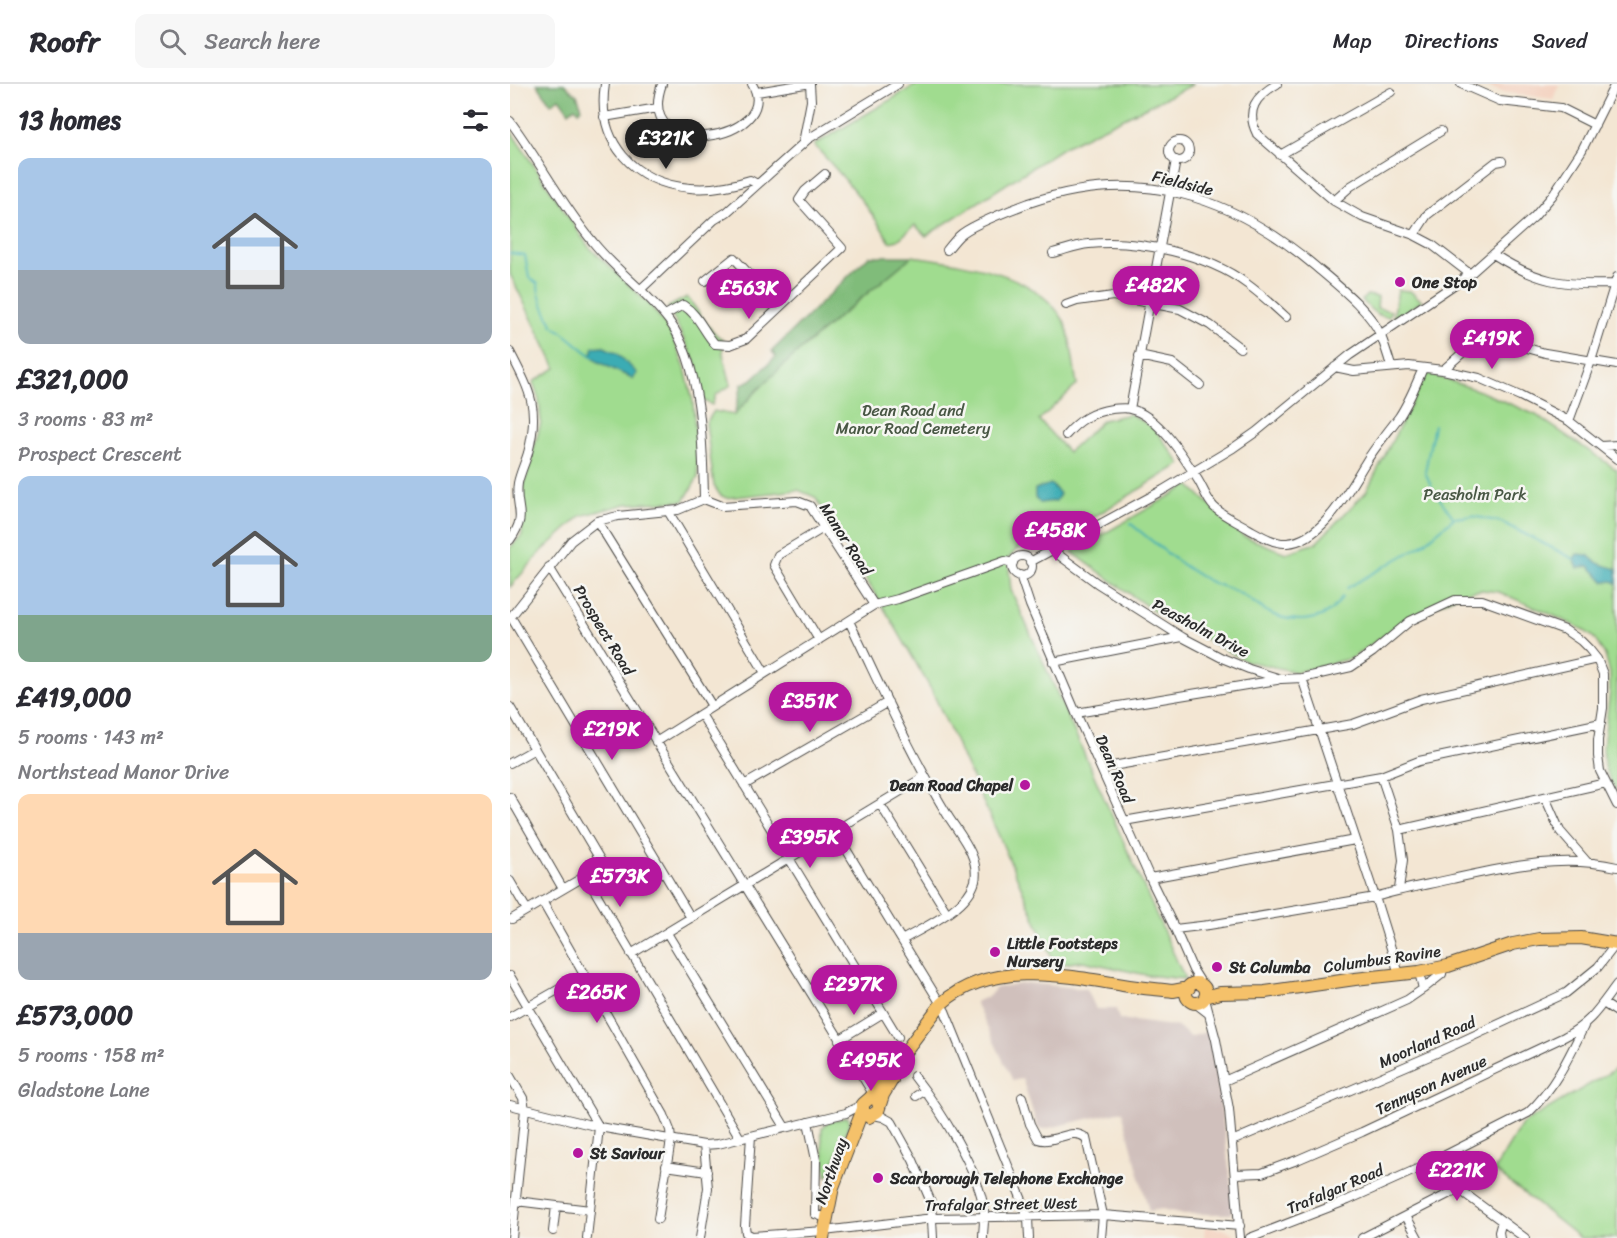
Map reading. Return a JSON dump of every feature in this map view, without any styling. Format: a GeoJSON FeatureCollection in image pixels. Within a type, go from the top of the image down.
{"type":"FeatureCollection","features":[{"type":"Feature","properties":{"kind":"main road","name":"Columbus Ravine"},"geometry":{"type":"LineString","coordinates":[[1197,993],[1265,992],[1419,972],[1443,967],[1512,944],[1539,939],[1581,938],[1616,944]]}},
{"type":"Feature","properties":{"kind":"main road"},"geometry":{"type":"LineString","coordinates":[[868,1108],[885,1079],[943,1008],[967,994],[1000,983],[1030,980],[1121,985],[1197,993]]}},
{"type":"Feature","properties":{"kind":"main road"},"geometry":{"type":"LineString","coordinates":[[868,1108],[943,1008]]}},
{"type":"Feature","properties":{"kind":"main road","name":"Northway"},"geometry":{"type":"LineString","coordinates":[[826,1234],[826,1218],[833,1186],[868,1108]]}},
{"type":"Feature","properties":{"kind":"main road","name":"Northway"},"geometry":{"type":"LineString","coordinates":[[826,1234],[846,1167],[863,1128],[868,1108]]}},
{"type":"Feature","properties":{"kind":"street"},"geometry":{"type":"LineString","coordinates":[[605,84],[604,117],[607,129],[624,158],[637,169],[661,182],[692,188],[723,187],[750,180],[757,184]]}},
{"type":"Feature","properties":{"kind":"street"},"geometry":{"type":"LineString","coordinates":[[662,84],[657,96],[658,108],[670,128],[690,136],[713,136],[731,131],[746,121],[755,106],[757,92],[752,84]]}},
{"type":"Feature","properties":{"kind":"street"},"geometry":{"type":"LineString","coordinates":[[757,92],[805,84]]}},
{"type":"Feature","properties":{"kind":"street"},"geometry":{"type":"LineString","coordinates":[[803,143],[811,102],[810,84]]}},
{"type":"Feature","properties":{"kind":"street"},"geometry":{"type":"LineString","coordinates":[[881,95],[886,84]]}},
{"type":"Feature","properties":{"kind":"street"},"geometry":{"type":"LineString","coordinates":[[641,289],[714,220],[803,143],[898,84]]}},
{"type":"Feature","properties":{"kind":"street"},"geometry":{"type":"LineString","coordinates":[[1277,84],[1261,94],[1253,108],[1251,122],[1257,134],[1334,201],[1362,217],[1414,235],[1438,249],[1470,274]]}},
{"type":"Feature","properties":{"kind":"street"},"geometry":{"type":"LineString","coordinates":[[1461,84],[1500,101],[1561,108],[1595,125]]}},
{"type":"Feature","properties":{"kind":"street"},"geometry":{"type":"LineString","coordinates":[[1030,562],[1193,472],[1256,432],[1335,367],[1470,274],[1534,217],[1552,196],[1582,150],[1615,84]]}},
{"type":"Feature","properties":{"kind":"street"},"geometry":{"type":"LineString","coordinates":[[1280,155],[1390,92]]}},
{"type":"Feature","properties":{"kind":"street"},"geometry":{"type":"LineString","coordinates":[[604,117],[658,108]]}},
{"type":"Feature","properties":{"kind":"street"},"geometry":{"type":"LineString","coordinates":[[510,121],[593,242],[641,289],[671,323],[690,367],[697,399],[704,499],[685,508],[618,516],[597,521],[571,541],[511,617],[691,918]]}},
{"type":"Feature","properties":{"kind":"street"},"geometry":{"type":"LineString","coordinates":[[1334,201],[1351,186],[1442,131]]}},
{"type":"Feature","properties":{"kind":"street"},"geometry":{"type":"LineString","coordinates":[[1130,409],[1176,160]]}},
{"type":"Feature","properties":{"kind":"street"},"geometry":{"type":"LineString","coordinates":[[1414,235],[1427,215],[1496,162],[1502,161]]}},
{"type":"Feature","properties":{"kind":"street"},"geometry":{"type":"LineString","coordinates":[[665,315],[683,305],[691,310],[715,344],[730,345],[746,339],[842,248],[800,200],[805,190],[825,174]]}},
{"type":"Feature","properties":{"kind":"street","name":"Fieldside"},"geometry":{"type":"LineString","coordinates":[[947,250],[960,234],[992,218],[1014,208],[1062,193],[1093,187],[1139,186],[1170,191],[1208,201],[1240,215],[1273,234],[1304,257],[1342,290],[1368,317],[1380,334],[1391,366]]}},
{"type":"Feature","properties":{"kind":"street"},"geometry":{"type":"LineString","coordinates":[[1053,253],[1088,244],[1122,244],[1190,256],[1217,266],[1247,283],[1286,317]]}},
{"type":"Feature","properties":{"kind":"street"},"geometry":{"type":"LineString","coordinates":[[1493,254],[1535,278],[1571,284],[1616,281],[1569,421]]}},
{"type":"Feature","properties":{"kind":"street"},"geometry":{"type":"LineString","coordinates":[[705,281],[734,258],[779,306]]}},
{"type":"Feature","properties":{"kind":"street"},"geometry":{"type":"LineString","coordinates":[[1066,305],[1077,301],[1113,296],[1180,309],[1210,325],[1240,348]]}},
{"type":"Feature","properties":{"kind":"street"},"geometry":{"type":"LineString","coordinates":[[1443,370],[1468,348],[1491,342],[1513,344],[1545,353],[1617,365]]}},
{"type":"Feature","properties":{"kind":"street"},"geometry":{"type":"LineString","coordinates":[[510,352],[534,406],[530,445],[514,485],[520,520],[510,540]]}},
{"type":"Feature","properties":{"kind":"street"},"geometry":{"type":"LineString","coordinates":[[1139,356],[1172,363],[1200,385]]}},
{"type":"Feature","properties":{"kind":"street"},"geometry":{"type":"LineString","coordinates":[[1335,367],[1354,371],[1391,366],[1423,368],[1479,378],[1569,421],[1617,459]]}},
{"type":"Feature","properties":{"kind":"street"},"geometry":{"type":"LineString","coordinates":[[1066,435],[1084,418],[1097,412],[1130,409],[1148,417],[1169,438],[1213,506],[1251,530],[1275,541],[1286,543],[1299,540],[1324,522],[1350,489],[1365,462],[1411,397],[1423,368]]}},
{"type":"Feature","properties":{"kind":"street"},"geometry":{"type":"LineString","coordinates":[[1601,446],[1617,445]]}},
{"type":"Feature","properties":{"kind":"street","name":"Manor Road"},"geometry":{"type":"LineString","coordinates":[[704,499],[722,506],[797,501],[810,506],[874,605]]}},
{"type":"Feature","properties":{"kind":"street"},"geometry":{"type":"LineString","coordinates":[[668,511],[765,672]]}},
{"type":"Feature","properties":{"kind":"street"},"geometry":{"type":"LineString","coordinates":[[597,521],[712,706]]}},
{"type":"Feature","properties":{"kind":"street"},"geometry":{"type":"LineString","coordinates":[[819,640],[776,570],[774,562],[778,555],[825,527]]}},
{"type":"Feature","properties":{"kind":"street","name":"Peasholm Drive"},"geometry":{"type":"LineString","coordinates":[[1052,550],[1097,584],[1182,637],[1222,658],[1281,679],[1302,678],[1351,667],[1410,621],[1455,600],[1467,599],[1492,603],[1565,630],[1581,640],[1597,659],[1602,674],[1604,686],[1598,756],[1600,771],[1617,804]]}},
{"type":"Feature","properties":{"kind":"street"},"geometry":{"type":"LineString","coordinates":[[656,742],[874,605],[898,599],[1005,561],[1013,562],[1022,556],[1030,562],[1029,573],[1020,576],[1013,571],[1013,562]]}},
{"type":"Feature","properties":{"kind":"street","name":"Prospect Road"},"geometry":{"type":"LineString","coordinates":[[549,567],[861,1076],[868,1108]]}},
{"type":"Feature","properties":{"kind":"street","name":"Dean Road"},"geometry":{"type":"LineString","coordinates":[[1020,576],[1053,662],[1149,878],[1175,929],[1192,970],[1197,993],[1210,1017],[1224,1081],[1232,1141],[1240,1238]]}},
{"type":"Feature","properties":{"kind":"street"},"geometry":{"type":"LineString","coordinates":[[849,621],[924,777],[972,855],[975,868],[975,881],[963,901],[902,940]]}},
{"type":"Feature","properties":{"kind":"street"},"geometry":{"type":"LineString","coordinates":[[1053,662],[1182,637]]}},
{"type":"Feature","properties":{"kind":"street"},"geometry":{"type":"LineString","coordinates":[[1101,768],[1353,724],[1421,699],[1597,659]]}},
{"type":"Feature","properties":{"kind":"street"},"geometry":{"type":"LineString","coordinates":[[1302,678],[1318,731],[1376,897],[1399,974]]}},
{"type":"Feature","properties":{"kind":"street"},"geometry":{"type":"LineString","coordinates":[[1076,713],[1281,679]]}},
{"type":"Feature","properties":{"kind":"street"},"geometry":{"type":"LineString","coordinates":[[744,785],[888,702]]}},
{"type":"Feature","properties":{"kind":"street"},"geometry":{"type":"LineString","coordinates":[[510,707],[615,885]]}},
{"type":"Feature","properties":{"kind":"street"},"geometry":{"type":"LineString","coordinates":[[701,714],[898,1037]]}},
{"type":"Feature","properties":{"kind":"street"},"geometry":{"type":"LineString","coordinates":[[1124,821],[1382,776],[1419,761],[1468,749],[1601,723]]}},
{"type":"Feature","properties":{"kind":"street"},"geometry":{"type":"LineString","coordinates":[[510,764],[535,749]]}},
{"type":"Feature","properties":{"kind":"street"},"geometry":{"type":"LineString","coordinates":[[1382,776],[1399,830],[1403,860],[1399,889]]}},
{"type":"Feature","properties":{"kind":"street"},"geometry":{"type":"LineString","coordinates":[[632,954],[924,777]]}},
{"type":"Feature","properties":{"kind":"street"},"geometry":{"type":"LineString","coordinates":[[1399,830],[1606,783]]}},
{"type":"Feature","properties":{"kind":"street"},"geometry":{"type":"LineString","coordinates":[[510,797],[563,889]]}},
{"type":"Feature","properties":{"kind":"street"},"geometry":{"type":"LineString","coordinates":[[1545,797],[1556,825],[1587,862]]}},
{"type":"Feature","properties":{"kind":"street"},"geometry":{"type":"LineString","coordinates":[[880,804],[947,913]]}},
{"type":"Feature","properties":{"kind":"street"},"geometry":{"type":"LineString","coordinates":[[835,831],[943,1008],[1028,1218],[1029,1238]]}},
{"type":"Feature","properties":{"kind":"street"},"geometry":{"type":"LineString","coordinates":[[1149,878],[1355,840]]}},
{"type":"Feature","properties":{"kind":"street"},"geometry":{"type":"LineString","coordinates":[[1175,929],[1376,897],[1399,889],[1506,867],[1545,862],[1587,862],[1617,867]]}},
{"type":"Feature","properties":{"kind":"street"},"geometry":{"type":"LineString","coordinates":[[512,919],[604,866]]}},
{"type":"Feature","properties":{"kind":"street"},"geometry":{"type":"LineString","coordinates":[[586,876],[740,1138]]}},
{"type":"Feature","properties":{"kind":"street"},"geometry":{"type":"LineString","coordinates":[[510,881],[527,910]]}},
{"type":"Feature","properties":{"kind":"street"},"geometry":{"type":"LineString","coordinates":[[542,902],[664,1115],[670,1130],[671,1140],[658,1219]]}},
{"type":"Feature","properties":{"kind":"street"},"geometry":{"type":"LineString","coordinates":[[667,933],[785,1127]]}},
{"type":"Feature","properties":{"kind":"street","name":"Moorland Road"},"geometry":{"type":"LineString","coordinates":[[1232,1141],[1432,1055],[1566,993],[1598,967],[1616,944]]}},
{"type":"Feature","properties":{"kind":"street"},"geometry":{"type":"LineString","coordinates":[[1224,1081],[1407,1000],[1442,974],[1443,967]]}},
{"type":"Feature","properties":{"kind":"street"},"geometry":{"type":"LineString","coordinates":[[1419,972],[1423,989]]}},
{"type":"Feature","properties":{"kind":"street"},"geometry":{"type":"LineString","coordinates":[[510,1017],[584,975]]}},
{"type":"Feature","properties":{"kind":"street"},"geometry":{"type":"LineString","coordinates":[[510,976],[599,1127],[587,1238]]}},
{"type":"Feature","properties":{"kind":"street","name":"Tennyson Avenue"},"geometry":{"type":"LineString","coordinates":[[1235,1174],[1262,1173],[1297,1161],[1564,1037],[1585,1025],[1617,984]]}},
{"type":"Feature","properties":{"kind":"street"},"geometry":{"type":"LineString","coordinates":[[1603,1003],[1617,1012]]}},
{"type":"Feature","properties":{"kind":"street"},"geometry":{"type":"LineString","coordinates":[[839,1040],[883,1012]]}},
{"type":"Feature","properties":{"kind":"street","name":"Trafalgar Road"},"geometry":{"type":"LineString","coordinates":[[1250,1238],[1348,1200],[1426,1165],[1528,1113],[1539,1103],[1557,1077],[1585,1025]]}},
{"type":"Feature","properties":{"kind":"street"},"geometry":{"type":"LineString","coordinates":[[510,1076],[523,1098],[525,1109],[512,1238]]}},
{"type":"Feature","properties":{"kind":"street"},"geometry":{"type":"LineString","coordinates":[[861,1076],[873,1080],[885,1079]]}},
{"type":"Feature","properties":{"kind":"street"},"geometry":{"type":"LineString","coordinates":[[914,1076],[952,1133],[965,1159],[981,1199],[983,1238]]}},
{"type":"Feature","properties":{"kind":"street"},"geometry":{"type":"LineString","coordinates":[[916,1096],[924,1091]]}},
{"type":"Feature","properties":{"kind":"street"},"geometry":{"type":"LineString","coordinates":[[1022,1097],[1030,1124],[1038,1139],[1044,1141],[1076,1133],[1086,1138],[1102,1215],[1101,1238]]}},
{"type":"Feature","properties":{"kind":"street"},"geometry":{"type":"LineString","coordinates":[[510,1105],[599,1127],[704,1145],[868,1108],[889,1120],[901,1136],[928,1191],[933,1218],[933,1238]]}},
{"type":"Feature","properties":{"kind":"street"},"geometry":{"type":"LineString","coordinates":[[808,1122],[816,1160],[815,1214],[826,1218]]}},
{"type":"Feature","properties":{"kind":"street"},"geometry":{"type":"LineString","coordinates":[[751,1136],[746,1233],[763,1237]]}},
{"type":"Feature","properties":{"kind":"street"},"geometry":{"type":"LineString","coordinates":[[700,1238],[708,1188],[704,1145]]}},
{"type":"Feature","properties":{"kind":"street"},"geometry":{"type":"LineString","coordinates":[[1426,1165],[1525,1238]]}},
{"type":"Feature","properties":{"kind":"street"},"geometry":{"type":"LineString","coordinates":[[666,1166],[707,1172]]}},
{"type":"Feature","properties":{"kind":"street"},"geometry":{"type":"LineString","coordinates":[[1362,1238],[1460,1188]]}},
{"type":"Feature","properties":{"kind":"street"},"geometry":{"type":"LineString","coordinates":[[516,1201],[590,1210]]}},
{"type":"Feature","properties":{"kind":"street"},"geometry":{"type":"LineString","coordinates":[[553,1231],[556,1206]]}},
{"type":"Feature","properties":{"kind":"street","name":"Trafalgar Street West"},"geometry":{"type":"LineString","coordinates":[[763,1237],[826,1234],[933,1218],[1102,1215],[1240,1226]]}},
{"type":"Feature","properties":{"kind":"street"},"geometry":{"type":"LineString","coordinates":[[1406,1216],[1418,1238]]}},
{"type":"Feature","properties":{"kind":"street"},"geometry":{"type":"LineString","coordinates":[[1500,1238],[1502,1221]]}},
{"type":"Feature","properties":{"kind":"shaded area"},"geometry":{"type":"Polygon","coordinates":[[[1481,84],[1560,84],[1553,99],[1502,92],[1481,84]]]}},
{"type":"Feature","properties":{"kind":"shaded area"},"geometry":{"type":"Polygon","coordinates":[[[1027,983],[1087,989],[1096,1009],[1116,1009],[1119,1019],[1179,1027],[1190,1037],[1209,1031],[1214,1050],[1234,1208],[1231,1214],[1184,1214],[1162,1209],[1149,1211],[1122,1111],[1044,1129],[1038,1128],[1022,1078],[1013,1081],[975,1002],[989,996],[996,988],[1027,983]]]}},
{"type":"Feature","properties":{"kind":"shaded area"},"geometry":{"type":"Polygon","coordinates":[[[1205,1227],[1223,1229],[1235,1238],[1204,1238],[1205,1227]]]}},
{"type":"Feature","properties":{"kind":"green space"},"geometry":{"type":"Polygon","coordinates":[[[537,84],[564,84],[577,95],[582,108],[579,111],[575,107],[569,112],[559,98],[551,104],[537,84]]]}},
{"type":"Feature","properties":{"kind":"green space"},"geometry":{"type":"Polygon","coordinates":[[[917,84],[1194,84],[1064,147],[926,236],[915,225],[898,240],[890,242],[855,191],[814,145],[917,84]]]}},
{"type":"Feature","properties":{"kind":"green space"},"geometry":{"type":"Polygon","coordinates":[[[510,130],[588,246],[650,305],[670,331],[685,368],[693,402],[698,477],[684,501],[626,504],[581,516],[542,551],[510,587],[510,548],[522,535],[524,486],[541,422],[539,400],[533,382],[556,368],[510,274],[510,130]]]}},
{"type":"Feature","properties":{"kind":"green space"},"geometry":{"type":"Polygon","coordinates":[[[869,256],[912,256],[798,352],[734,415],[742,384],[751,380],[776,357],[772,351],[869,256]]]}},
{"type":"Feature","properties":{"kind":"green space","name":"Dean Road and Manor Road Cemetery"},"geometry":{"type":"Polygon","coordinates":[[[912,256],[954,262],[997,273],[1035,291],[1051,304],[1066,327],[1077,385],[1039,420],[1068,452],[1103,420],[1130,414],[1154,428],[1181,464],[1064,535],[1018,548],[1008,559],[1011,590],[1185,979],[1146,975],[1083,961],[1055,965],[932,691],[815,497],[798,490],[726,498],[720,495],[714,486],[706,423],[714,411],[734,415],[798,352],[912,256]]]}},
{"type":"Feature","properties":{"kind":"green space"},"geometry":{"type":"Polygon","coordinates":[[[1398,290],[1410,291],[1422,301],[1393,319],[1398,290]]]}},
{"type":"Feature","properties":{"kind":"green space"},"geometry":{"type":"Polygon","coordinates":[[[1367,295],[1378,297],[1377,308],[1391,311],[1389,317],[1377,314],[1368,307],[1362,300],[1367,295]]]}},
{"type":"Feature","properties":{"kind":"green space"},"geometry":{"type":"Polygon","coordinates":[[[687,297],[708,326],[723,340],[723,354],[731,385],[716,395],[712,405],[704,401],[696,364],[668,307],[687,297]]]}},
{"type":"Feature","properties":{"kind":"green space","name":"Peasholm Park"},"geometry":{"type":"Polygon","coordinates":[[[1427,373],[1477,390],[1536,415],[1617,470],[1617,794],[1605,769],[1603,747],[1610,691],[1610,673],[1605,655],[1594,638],[1582,629],[1550,614],[1499,592],[1482,590],[1466,592],[1410,617],[1352,658],[1297,672],[1246,661],[1155,612],[1072,552],[1189,485],[1243,536],[1286,553],[1316,543],[1366,492],[1427,373]]]}},
{"type":"Feature","properties":{"kind":"green space"},"geometry":{"type":"Polygon","coordinates":[[[1617,1068],[1617,1238],[1580,1238],[1494,1170],[1522,1124],[1617,1068]]]}},
{"type":"Feature","properties":{"kind":"green space"},"geometry":{"type":"Polygon","coordinates":[[[848,1117],[850,1122],[828,1176],[826,1176],[822,1128],[828,1122],[848,1117]]]}},
{"type":"Feature","properties":{"kind":"water"},"geometry":{"type":"Polygon","coordinates":[[[602,346],[617,353],[637,373],[633,379],[599,362],[592,356],[593,347],[602,346]]]}},
{"type":"Feature","properties":{"kind":"water"},"geometry":{"type":"Polygon","coordinates":[[[1051,484],[1060,494],[1056,501],[1040,503],[1035,498],[1035,489],[1051,484]]]}},
{"type":"Feature","properties":{"kind":"water"},"geometry":{"type":"Polygon","coordinates":[[[1577,554],[1588,555],[1598,563],[1617,569],[1617,584],[1613,581],[1605,582],[1589,566],[1578,568],[1574,559],[1577,554]]]}},
{"type":"Feature","properties":{"kind":"waterway"},"geometry":{"type":"LineString","coordinates":[[510,253],[525,255],[529,277],[538,284],[541,300],[553,326],[594,357]]}},
{"type":"Feature","properties":{"kind":"waterway"},"geometry":{"type":"LineString","coordinates":[[1434,425],[1425,472],[1433,490],[1454,518]]}},
{"type":"Feature","properties":{"kind":"waterway"},"geometry":{"type":"LineString","coordinates":[[1347,588],[1422,545],[1454,518],[1472,516],[1501,522],[1574,559]]}},
{"type":"Feature","properties":{"kind":"waterway"},"geometry":{"type":"LineString","coordinates":[[1131,524],[1195,573],[1239,593],[1274,615],[1293,620],[1312,619],[1329,612],[1342,597]]}},
{"type":"Feature","properties":{"kind":"place","name":"One Stop"},"geometry":{"type":"Point","coordinates":[1400,282]}},
{"type":"Feature","properties":{"kind":"place","name":"Dean Road Chapel"},"geometry":{"type":"Point","coordinates":[1025,785]}},
{"type":"Feature","properties":{"kind":"place","name":"Little Footsteps Nursery"},"geometry":{"type":"Point","coordinates":[995,952]}},
{"type":"Feature","properties":{"kind":"place","name":"St Columba"},"geometry":{"type":"Point","coordinates":[1217,967]}},
{"type":"Feature","properties":{"kind":"place","name":"St Saviour"},"geometry":{"type":"Point","coordinates":[578,1153]}},
{"type":"Feature","properties":{"kind":"place","name":"Scarborough Telephone Exchange"},"geometry":{"type":"Point","coordinates":[878,1178]}}]}
